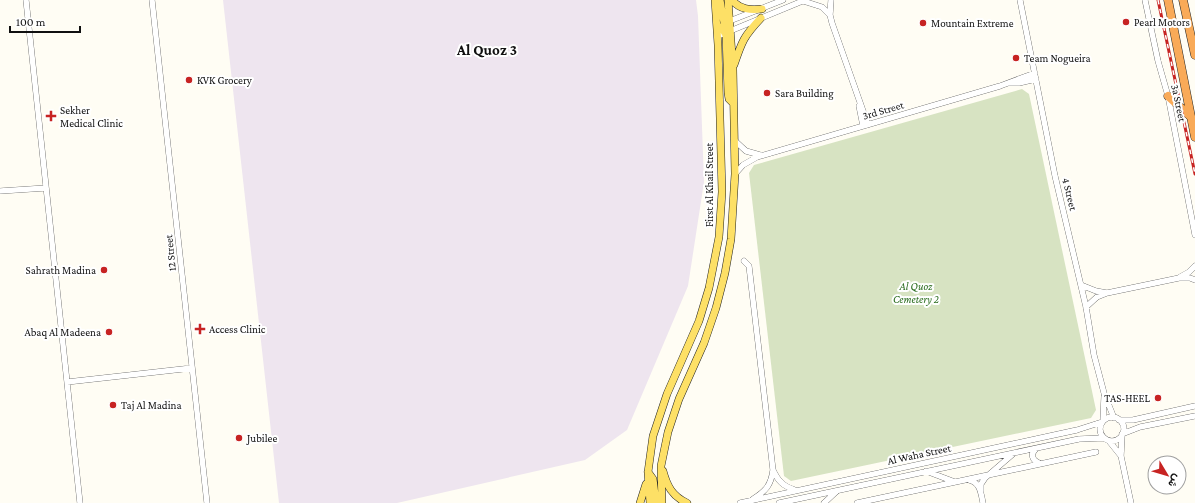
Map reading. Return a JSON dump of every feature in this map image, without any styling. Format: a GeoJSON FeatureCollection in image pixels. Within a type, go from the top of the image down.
{"type":"FeatureCollection","features":[{"type":"Feature","properties":{"kind":"highway"},"geometry":{"type":"LineString","coordinates":[[1168,0],[1195,137]]}},
{"type":"Feature","properties":{"kind":"highway"},"geometry":{"type":"LineString","coordinates":[[1183,0],[1195,55]]}},
{"type":"Feature","properties":{"kind":"highway"},"geometry":{"type":"LineString","coordinates":[[1168,96],[1191,117]]}},
{"type":"Feature","properties":{"kind":"main road","name":"First Al Khail Street"},"geometry":{"type":"LineString","coordinates":[[662,503],[661,466],[665,443],[673,415],[704,343],[722,290],[731,239],[735,174],[733,69],[728,32],[715,0]]}},
{"type":"Feature","properties":{"kind":"main road"},"geometry":{"type":"LineString","coordinates":[[720,0],[724,23],[722,28],[728,32],[728,93],[729,99],[733,103]]}},
{"type":"Feature","properties":{"kind":"main road","name":"First Al Khail Street"},"geometry":{"type":"LineString","coordinates":[[650,503],[648,472],[656,424],[667,394],[699,321],[709,288],[721,222],[722,192],[718,36],[724,23],[728,0]]}},
{"type":"Feature","properties":{"kind":"main road"},"geometry":{"type":"LineString","coordinates":[[732,0],[740,7],[745,9],[762,9]]}},
{"type":"Feature","properties":{"kind":"main road"},"geometry":{"type":"LineString","coordinates":[[733,69],[744,37],[761,18]]}},
{"type":"Feature","properties":{"kind":"main road"},"geometry":{"type":"LineString","coordinates":[[661,466],[670,490],[677,498],[686,503]]}},
{"type":"Feature","properties":{"kind":"main road"},"geometry":{"type":"LineString","coordinates":[[648,472],[653,478],[656,503]]}},
{"type":"Feature","properties":{"kind":"main road"},"geometry":{"type":"LineString","coordinates":[[640,503],[648,480]]}},
{"type":"Feature","properties":{"kind":"street"},"geometry":{"type":"LineString","coordinates":[[26,0],[80,503]]}},
{"type":"Feature","properties":{"kind":"street","name":"12 Street"},"geometry":{"type":"LineString","coordinates":[[152,0],[207,503]]}},
{"type":"Feature","properties":{"kind":"street"},"geometry":{"type":"LineString","coordinates":[[724,23],[783,0]]}},
{"type":"Feature","properties":{"kind":"street"},"geometry":{"type":"LineString","coordinates":[[718,36],[804,0],[822,7],[830,15]]}},
{"type":"Feature","properties":{"kind":"street"},"geometry":{"type":"LineString","coordinates":[[831,0],[830,15],[856,90],[866,125]]}},
{"type":"Feature","properties":{"kind":"street","name":"4 Street"},"geometry":{"type":"LineString","coordinates":[[1020,0],[1055,176],[1063,204],[1086,307],[1094,355],[1104,393],[1117,419]]}},
{"type":"Feature","properties":{"kind":"street","name":"3a Street"},"geometry":{"type":"LineString","coordinates":[[1145,0],[1158,61],[1168,96],[1195,235]]}},
{"type":"Feature","properties":{"kind":"street","name":"3rd Street"},"geometry":{"type":"LineString","coordinates":[[735,174],[747,162],[762,155],[1009,83],[1019,83],[1036,76]]}},
{"type":"Feature","properties":{"kind":"street"},"geometry":{"type":"LineString","coordinates":[[734,139],[746,150],[762,155]]}},
{"type":"Feature","properties":{"kind":"street"},"geometry":{"type":"LineString","coordinates":[[0,191],[46,188]]}},
{"type":"Feature","properties":{"kind":"street"},"geometry":{"type":"LineString","coordinates":[[744,261],[749,266],[773,470],[772,478],[767,489],[749,501]]}},
{"type":"Feature","properties":{"kind":"street"},"geometry":{"type":"LineString","coordinates":[[1179,278],[1195,266]]}},
{"type":"Feature","properties":{"kind":"street"},"geometry":{"type":"LineString","coordinates":[[1086,307],[1097,297],[1107,293],[1179,278],[1190,278],[1195,280]]}},
{"type":"Feature","properties":{"kind":"street"},"geometry":{"type":"LineString","coordinates":[[1081,285],[1096,291],[1107,293]]}},
{"type":"Feature","properties":{"kind":"street"},"geometry":{"type":"LineString","coordinates":[[67,382],[192,368]]}},
{"type":"Feature","properties":{"kind":"street","name":"4 Street"},"geometry":{"type":"LineString","coordinates":[[1103,422],[1104,393]]}},
{"type":"Feature","properties":{"kind":"street"},"geometry":{"type":"LineString","coordinates":[[1121,456],[1100,432],[1103,422],[1110,418],[1133,420],[1195,406]]}},
{"type":"Feature","properties":{"kind":"street"},"geometry":{"type":"LineString","coordinates":[[1106,439],[1116,440],[1122,435],[1140,427],[1195,416]]}},
{"type":"Feature","properties":{"kind":"street"},"geometry":{"type":"LineString","coordinates":[[1117,419],[1123,425],[1121,456],[1131,503]]}},
{"type":"Feature","properties":{"kind":"street","name":"Al Waha Street"},"geometry":{"type":"LineString","coordinates":[[740,503],[1077,430],[1103,422]]}},
{"type":"Feature","properties":{"kind":"street","name":"Al Waha Street"},"geometry":{"type":"LineString","coordinates":[[779,503],[1079,439],[1106,439]]}},
{"type":"Feature","properties":{"kind":"street"},"geometry":{"type":"LineString","coordinates":[[1036,449],[1032,454],[1032,457],[1040,463]]}},
{"type":"Feature","properties":{"kind":"street"},"geometry":{"type":"LineString","coordinates":[[857,503],[1096,452]]}},
{"type":"Feature","properties":{"kind":"street"},"geometry":{"type":"LineString","coordinates":[[984,503],[981,484],[988,475],[1015,453]]}},
{"type":"Feature","properties":{"kind":"street"},"geometry":{"type":"LineString","coordinates":[[773,470],[779,482],[784,486],[796,490]]}},
{"type":"Feature","properties":{"kind":"street"},"geometry":{"type":"LineString","coordinates":[[926,472],[955,482]]}},
{"type":"Feature","properties":{"kind":"street"},"geometry":{"type":"LineString","coordinates":[[967,480],[975,481],[981,491]]}},
{"type":"Feature","properties":{"kind":"street"},"geometry":{"type":"LineString","coordinates":[[824,503],[837,490]]}},
{"type":"Feature","properties":{"kind":"shaded area"},"geometry":{"type":"Polygon","coordinates":[[[223,0],[696,0],[698,16],[704,182],[688,286],[627,430],[585,460],[397,503],[279,503],[223,0]]]}},
{"type":"Feature","properties":{"kind":"green space","name":"Al Quoz Cemetery 2"},"geometry":{"type":"Polygon","coordinates":[[[1022,89],[1029,94],[1096,410],[1091,418],[791,481],[784,476],[749,173],[754,165],[1022,89]]]}},
{"type":"Feature","properties":{"kind":"railway"},"geometry":{"type":"LineString","coordinates":[[1158,0],[1195,174]]}},
{"type":"Feature","properties":{"kind":"place","name":"Pearl Motors"},"geometry":{"type":"Point","coordinates":[1126,22]}},
{"type":"Feature","properties":{"kind":"place","name":"Mountain Extreme"},"geometry":{"type":"Point","coordinates":[923,23]}},
{"type":"Feature","properties":{"kind":"place","name":"Team Nogueira"},"geometry":{"type":"Point","coordinates":[1016,58]}},
{"type":"Feature","properties":{"kind":"place","name":"KVK Grocery"},"geometry":{"type":"Point","coordinates":[189,80]}},
{"type":"Feature","properties":{"kind":"place","name":"Sara Building"},"geometry":{"type":"Point","coordinates":[767,93]}},
{"type":"Feature","properties":{"kind":"place","name":"Sekher Medical Clinic"},"geometry":{"type":"Point","coordinates":[51,116]}},
{"type":"Feature","properties":{"kind":"place","name":"Sahrath Madina"},"geometry":{"type":"Point","coordinates":[104,270]}},
{"type":"Feature","properties":{"kind":"place","name":"Access Clinic"},"geometry":{"type":"Point","coordinates":[200,329]}},
{"type":"Feature","properties":{"kind":"place","name":"Abaq Al Madeena"},"geometry":{"type":"Point","coordinates":[109,332]}},
{"type":"Feature","properties":{"kind":"place","name":"TAS-HEEL"},"geometry":{"type":"Point","coordinates":[1158,398]}},
{"type":"Feature","properties":{"kind":"place","name":"Taj Al Madina"},"geometry":{"type":"Point","coordinates":[113,405]}},
{"type":"Feature","properties":{"kind":"place","name":"Jubilee"},"geometry":{"type":"Point","coordinates":[239,438]}},
{"type":"Feature","properties":{"kind":"district","name":"Al Quoz 3"},"geometry":{"type":"Point","coordinates":[487,50]}}]}
